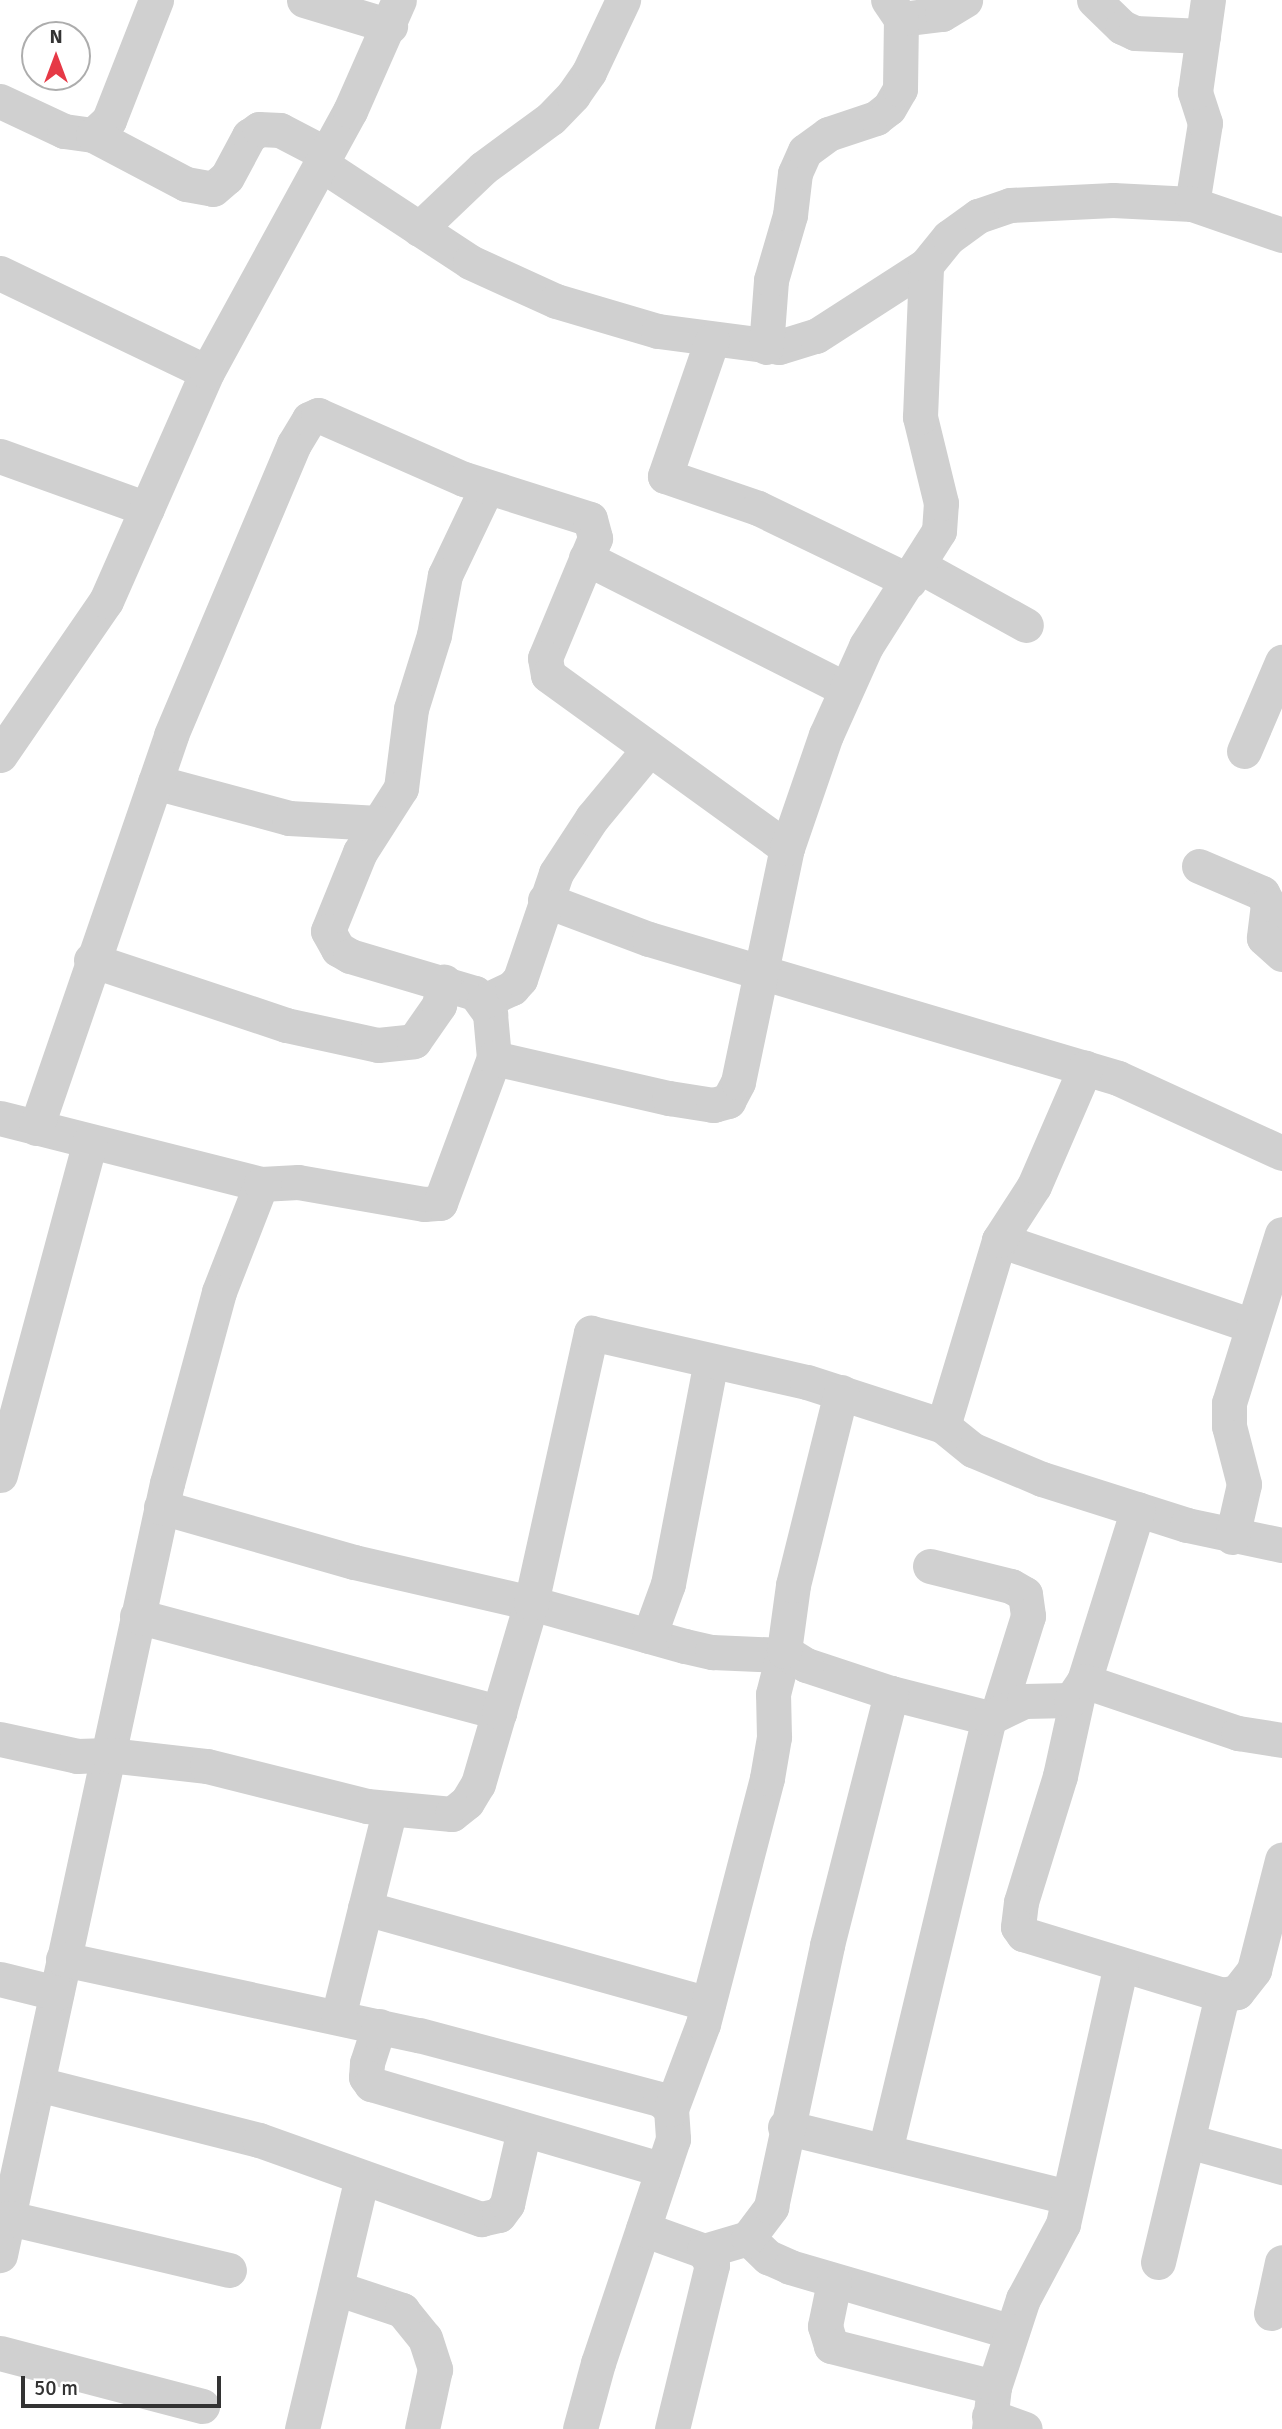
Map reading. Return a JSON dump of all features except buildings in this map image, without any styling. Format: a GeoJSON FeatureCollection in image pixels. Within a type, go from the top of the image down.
{"type":"FeatureCollection","features":[{"type":"Feature","properties":{"kind":"street"},"geometry":{"type":"LineString","coordinates":[[93,135],[109,120],[156,0]]}},
{"type":"Feature","properties":{"kind":"street"},"geometry":{"type":"LineString","coordinates":[[0,755],[10,715],[78,647],[106,601],[206,372],[324,159],[395,13],[304,0]]}},
{"type":"Feature","properties":{"kind":"street"},"geometry":{"type":"LineString","coordinates":[[419,229],[483,168],[551,118],[573,95],[589,72],[623,0]]}},
{"type":"Feature","properties":{"kind":"street"},"geometry":{"type":"LineString","coordinates":[[765,347],[771,280],[790,215],[795,173],[805,151],[828,134],[876,118],[889,108],[900,89],[894,10],[942,14],[965,0]]}},
{"type":"Feature","properties":{"kind":"street"},"geometry":{"type":"LineString","coordinates":[[1094,0],[1122,27],[1135,33],[1203,36]]}},
{"type":"Feature","properties":{"kind":"street"},"geometry":{"type":"LineString","coordinates":[[1192,204],[1205,123],[1195,92],[1208,0]]}},
{"type":"Feature","properties":{"kind":"street"},"geometry":{"type":"LineString","coordinates":[[0,101],[64,131],[93,135],[187,184],[213,189],[227,177],[249,136],[259,129],[280,130],[470,262],[556,301],[658,331],[765,347],[816,336],[926,265],[949,237],[978,216],[1010,205],[1113,200],[1192,204],[1282,235]]}},
{"type":"Feature","properties":{"kind":"street"},"geometry":{"type":"LineString","coordinates":[[494,1058],[669,1098],[723,1104],[734,1095],[787,848],[845,689],[914,573],[942,517],[920,417],[926,265]]}},
{"type":"Feature","properties":{"kind":"street"},"geometry":{"type":"LineString","coordinates":[[0,273],[206,372]]}},
{"type":"Feature","properties":{"kind":"street"},"geometry":{"type":"LineString","coordinates":[[712,340],[666,476],[758,508],[914,573],[1026,625]]}},
{"type":"Feature","properties":{"kind":"street"},"geometry":{"type":"LineString","coordinates":[[36,1128],[91,960],[155,782],[214,629],[309,419],[327,416],[487,487],[590,519],[596,533],[545,658],[545,669],[554,681],[787,848]]}},
{"type":"Feature","properties":{"kind":"street"},"geometry":{"type":"LineString","coordinates":[[0,456],[147,509]]}},
{"type":"Feature","properties":{"kind":"street"},"geometry":{"type":"LineString","coordinates":[[0,1118],[261,1184],[298,1182],[424,1204],[440,1203],[494,1058],[494,1033],[484,1001],[444,982],[350,956],[332,942],[328,930],[332,912],[378,823],[401,788],[411,709],[434,635],[445,575],[487,487]]}},
{"type":"Feature","properties":{"kind":"street"},"geometry":{"type":"LineString","coordinates":[[586,558],[845,689]]}},
{"type":"Feature","properties":{"kind":"street"},"geometry":{"type":"LineString","coordinates":[[1244,751],[1282,662]]}},
{"type":"Feature","properties":{"kind":"street"},"geometry":{"type":"LineString","coordinates":[[484,1001],[512,988],[520,979],[545,900],[580,835],[649,749]]}},
{"type":"Feature","properties":{"kind":"street"},"geometry":{"type":"LineString","coordinates":[[155,782],[289,818],[378,823]]}},
{"type":"Feature","properties":{"kind":"street"},"geometry":{"type":"LineString","coordinates":[[1199,866],[1262,892],[1268,904],[1264,939],[1282,954]]}},
{"type":"Feature","properties":{"kind":"street"},"geometry":{"type":"LineString","coordinates":[[545,900],[649,939],[761,969],[1085,1068],[1190,1107],[1282,1153]]}},
{"type":"Feature","properties":{"kind":"street"},"geometry":{"type":"LineString","coordinates":[[91,960],[286,1025],[378,1045],[415,1041],[439,1005],[444,982]]}},
{"type":"Feature","properties":{"kind":"street"},"geometry":{"type":"LineString","coordinates":[[943,1426],[999,1240],[1034,1186],[1085,1068]]}},
{"type":"Feature","properties":{"kind":"street"},"geometry":{"type":"LineString","coordinates":[[0,1475],[90,1142]]}},
{"type":"Feature","properties":{"kind":"street"},"geometry":{"type":"LineString","coordinates":[[0,2255],[162,1507],[219,1292],[261,1184]]}},
{"type":"Feature","properties":{"kind":"street"},"geometry":{"type":"LineString","coordinates":[[1232,1537],[1244,1484],[1229,1426],[1229,1403],[1250,1325],[1282,1234]]}},
{"type":"Feature","properties":{"kind":"street"},"geometry":{"type":"LineString","coordinates":[[999,1240],[1250,1325]]}},
{"type":"Feature","properties":{"kind":"street"},"geometry":{"type":"LineString","coordinates":[[0,1739],[77,1756],[108,1755],[207,1766],[302,1793],[390,1810],[452,1814],[467,1802],[478,1784],[531,1603],[591,1333],[841,1392],[943,1426],[973,1450],[1004,1464],[1232,1537],[1282,1545]]}},
{"type":"Feature","properties":{"kind":"street"},"geometry":{"type":"LineString","coordinates":[[649,1636],[671,1573],[711,1361]]}},
{"type":"Feature","properties":{"kind":"street"},"geometry":{"type":"LineString","coordinates":[[580,2429],[673,2139],[671,2109],[708,2004],[767,1778],[774,1737],[773,1694],[784,1653],[793,1585],[841,1392]]}},
{"type":"Feature","properties":{"kind":"street"},"geometry":{"type":"LineString","coordinates":[[162,1507],[354,1562],[531,1603],[712,1652],[784,1653],[806,1665],[891,1693],[994,1715],[1024,1701],[1071,1700],[1081,1688]]}},
{"type":"Feature","properties":{"kind":"street"},"geometry":{"type":"LineString","coordinates":[[1138,1509],[1081,1688],[1060,1776],[1021,1902],[1018,1927],[1032,1939],[1222,1995],[1247,1983],[1274,1915],[1282,1860]]}},
{"type":"Feature","properties":{"kind":"street"},"geometry":{"type":"LineString","coordinates":[[885,2151],[994,1715],[1028,1616],[1025,1594],[1011,1586],[930,1566]]}},
{"type":"Feature","properties":{"kind":"street"},"geometry":{"type":"LineString","coordinates":[[137,1616],[499,1712]]}},
{"type":"Feature","properties":{"kind":"street"},"geometry":{"type":"LineString","coordinates":[[1081,1688],[1238,1733],[1282,1740]]}},
{"type":"Feature","properties":{"kind":"street"},"geometry":{"type":"LineString","coordinates":[[643,2229],[704,2251],[748,2238],[771,2207],[785,2127],[891,1693]]}},
{"type":"Feature","properties":{"kind":"street"},"geometry":{"type":"LineString","coordinates":[[338,2017],[390,1810]]}},
{"type":"Feature","properties":{"kind":"street"},"geometry":{"type":"LineString","coordinates":[[365,1908],[708,2004]]}},
{"type":"Feature","properties":{"kind":"street"},"geometry":{"type":"LineString","coordinates":[[64,1959],[379,2026],[660,2099],[671,2109]]}},
{"type":"Feature","properties":{"kind":"street"},"geometry":{"type":"LineString","coordinates":[[991,2410],[1012,2332],[1034,2277],[1057,2241],[1121,1965]]}},
{"type":"Feature","properties":{"kind":"street"},"geometry":{"type":"LineString","coordinates":[[0,1979],[56,1993]]}},
{"type":"Feature","properties":{"kind":"street"},"geometry":{"type":"LineString","coordinates":[[1158,2262],[1222,1995]]}},
{"type":"Feature","properties":{"kind":"street"},"geometry":{"type":"LineString","coordinates":[[379,2026],[367,2063],[366,2077],[371,2084],[663,2170]]}},
{"type":"Feature","properties":{"kind":"street"},"geometry":{"type":"LineString","coordinates":[[38,2084],[260,2140],[468,2216],[491,2218],[507,2204],[524,2130]]}},
{"type":"Feature","properties":{"kind":"street"},"geometry":{"type":"LineString","coordinates":[[785,2127],[1067,2197]]}},
{"type":"Feature","properties":{"kind":"street"},"geometry":{"type":"LineString","coordinates":[[1188,2141],[1282,2167]]}},
{"type":"Feature","properties":{"kind":"street"},"geometry":{"type":"LineString","coordinates":[[302,2429],[362,2178]]}},
{"type":"Feature","properties":{"kind":"street"},"geometry":{"type":"LineString","coordinates":[[9,2218],[229,2270]]}},
{"type":"Feature","properties":{"kind":"street"},"geometry":{"type":"LineString","coordinates":[[748,2238],[768,2257],[834,2282],[1012,2332]]}},
{"type":"Feature","properties":{"kind":"street"},"geometry":{"type":"LineString","coordinates":[[672,2429],[712,2274],[704,2251]]}},
{"type":"Feature","properties":{"kind":"street"},"geometry":{"type":"LineString","coordinates":[[1271,2313],[1282,2262]]}},
{"type":"Feature","properties":{"kind":"street"},"geometry":{"type":"LineString","coordinates":[[834,2282],[825,2326],[831,2346],[991,2410],[1025,2429]]}},
{"type":"Feature","properties":{"kind":"street"},"geometry":{"type":"LineString","coordinates":[[336,2288],[402,2310],[425,2338],[435,2369],[422,2429]]}},
{"type":"Feature","properties":{"kind":"street"},"geometry":{"type":"LineString","coordinates":[[0,2353],[202,2406]]}}]}
